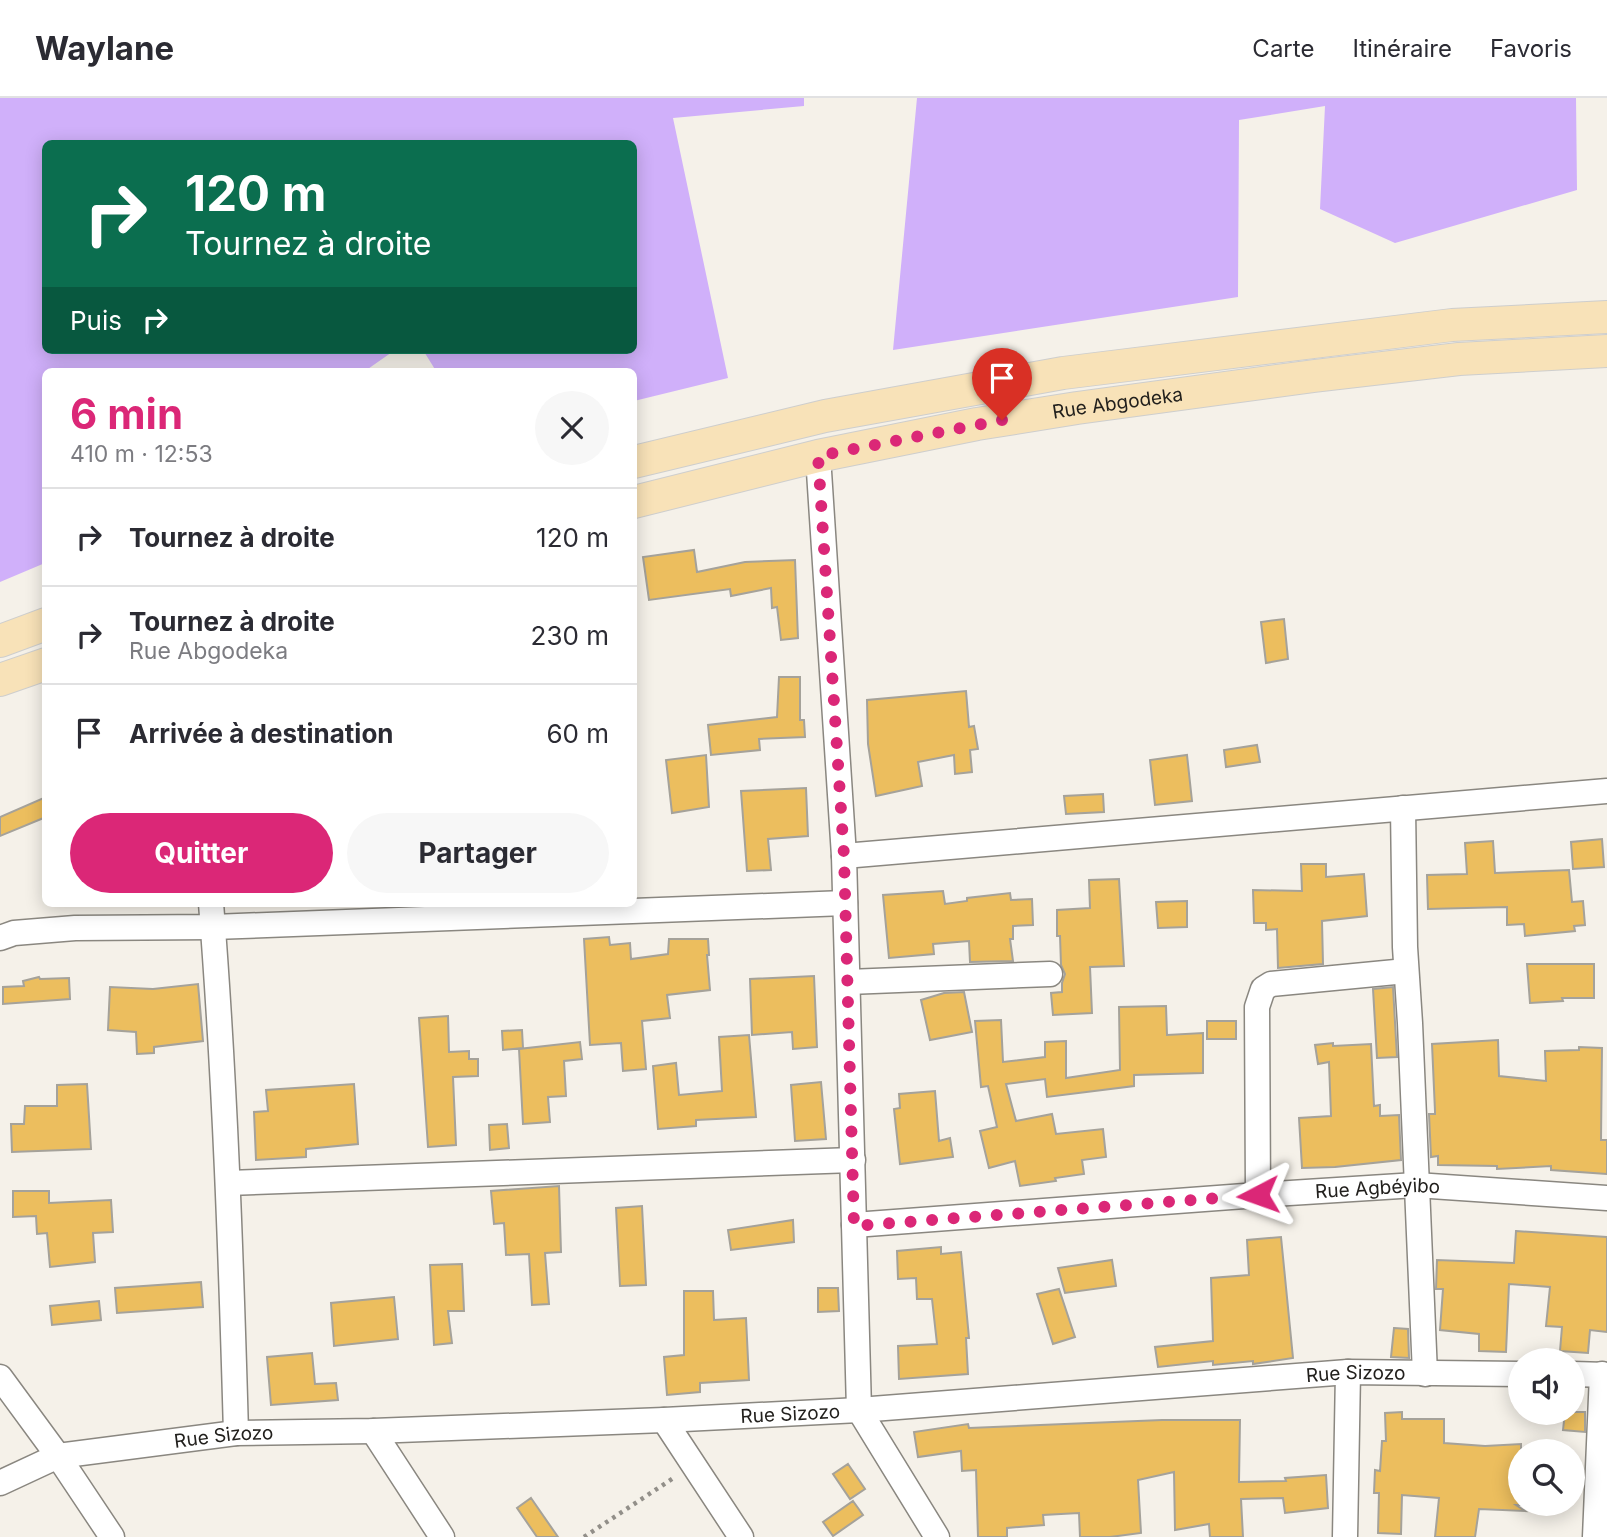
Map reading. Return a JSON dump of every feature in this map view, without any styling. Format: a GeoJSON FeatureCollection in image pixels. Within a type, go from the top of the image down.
{"type":"FeatureCollection","features":[{"type":"Feature","properties":{"kind":"main road","name":"Rue Abgodeka"},"geometry":{"type":"LineString","coordinates":[[637,461],[825,416],[1063,373],[1452,325],[1607,317]]}},
{"type":"Feature","properties":{"kind":"main road","name":"Rue Abgodeka"},"geometry":{"type":"LineString","coordinates":[[637,501],[818,456],[977,424],[1179,394],[1460,359],[1607,351]]}},
{"type":"Feature","properties":{"kind":"main road"},"geometry":{"type":"LineString","coordinates":[[0,641],[42,625]]}},
{"type":"Feature","properties":{"kind":"main road"},"geometry":{"type":"LineString","coordinates":[[0,680],[42,665]]}},
{"type":"Feature","properties":{"kind":"street"},"geometry":{"type":"LineString","coordinates":[[818,456],[844,856],[859,1409],[937,1537]]}},
{"type":"Feature","properties":{"kind":"street"},"geometry":{"type":"LineString","coordinates":[[844,856],[1607,791]]}},
{"type":"Feature","properties":{"kind":"street"},"geometry":{"type":"LineString","coordinates":[[1403,808],[1406,971],[1425,1374]]}},
{"type":"Feature","properties":{"kind":"street"},"geometry":{"type":"LineString","coordinates":[[637,906],[845,902]]}},
{"type":"Feature","properties":{"kind":"street"},"geometry":{"type":"LineString","coordinates":[[0,938],[14,933],[211,915],[601,907]]}},
{"type":"Feature","properties":{"kind":"street"},"geometry":{"type":"LineString","coordinates":[[211,915],[221,1031],[236,1433]]}},
{"type":"Feature","properties":{"kind":"street"},"geometry":{"type":"LineString","coordinates":[[1258,1195],[1256,1007],[1264,989],[1271,984],[1298,980],[1406,971]]}},
{"type":"Feature","properties":{"kind":"street"},"geometry":{"type":"LineString","coordinates":[[848,982],[1050,974]]}},
{"type":"Feature","properties":{"kind":"street"},"geometry":{"type":"LineString","coordinates":[[228,1182],[853,1160]]}},
{"type":"Feature","properties":{"kind":"street","name":"Rue Agbéyibo"},"geometry":{"type":"LineString","coordinates":[[854,1226],[1416,1185],[1607,1198]]}},
{"type":"Feature","properties":{"kind":"street"},"geometry":{"type":"LineString","coordinates":[[1345,1537],[1348,1373]]}},
{"type":"Feature","properties":{"kind":"street","name":"Rue Sizozo"},"geometry":{"type":"LineString","coordinates":[[0,1483],[58,1456],[236,1433],[373,1431],[664,1420],[859,1409],[1348,1373],[1508,1374]]}},
{"type":"Feature","properties":{"kind":"street"},"geometry":{"type":"LineString","coordinates":[[1585,1374],[1605,1374],[1595,1537]]}},
{"type":"Feature","properties":{"kind":"street"},"geometry":{"type":"LineString","coordinates":[[0,1377],[58,1456],[112,1537]]}},
{"type":"Feature","properties":{"kind":"street"},"geometry":{"type":"LineString","coordinates":[[664,1420],[741,1537]]}},
{"type":"Feature","properties":{"kind":"street"},"geometry":{"type":"LineString","coordinates":[[373,1431],[442,1537]]}},
{"type":"Feature","properties":{"kind":"path"},"geometry":{"type":"LineString","coordinates":[[584,1537],[693,1464]]}},
{"type":"Feature","properties":{"kind":"shaded area"},"geometry":{"type":"Polygon","coordinates":[[[0,98],[804,98],[804,106],[673,118],[728,378],[637,400],[637,368],[434,368],[425,354],[637,354],[637,140],[42,140],[42,354],[389,354],[369,368],[42,368],[42,564],[0,582],[0,98]]]}},
{"type":"Feature","properties":{"kind":"shaded area"},"geometry":{"type":"Polygon","coordinates":[[[917,98],[1576,98],[1577,190],[1395,243],[1320,209],[1325,106],[1239,120],[1238,297],[893,350],[917,98]]]}},
{"type":"Feature","properties":{"kind":"building"},"geometry":{"type":"Polygon","coordinates":[[[694,550],[697,572],[745,562],[795,560],[798,638],[781,640],[777,607],[772,608],[771,588],[731,596],[730,589],[649,600],[643,557],[694,550]]]}},
{"type":"Feature","properties":{"kind":"building"},"geometry":{"type":"Polygon","coordinates":[[[1284,619],[1288,659],[1266,663],[1261,622],[1284,619]]]}},
{"type":"Feature","properties":{"kind":"building"},"geometry":{"type":"Polygon","coordinates":[[[779,677],[800,677],[800,720],[804,720],[805,737],[759,739],[760,750],[711,755],[708,725],[777,717],[779,677]]]}},
{"type":"Feature","properties":{"kind":"building"},"geometry":{"type":"Polygon","coordinates":[[[966,691],[969,727],[974,726],[978,749],[970,750],[972,772],[955,774],[954,755],[918,762],[922,786],[876,796],[868,744],[867,700],[966,691]]]}},
{"type":"Feature","properties":{"kind":"building"},"geometry":{"type":"Polygon","coordinates":[[[1257,745],[1260,762],[1226,767],[1224,750],[1257,745]]]}},
{"type":"Feature","properties":{"kind":"building"},"geometry":{"type":"Polygon","coordinates":[[[706,755],[709,807],[672,813],[666,760],[706,755]]]}},
{"type":"Feature","properties":{"kind":"building"},"geometry":{"type":"Polygon","coordinates":[[[1187,755],[1192,801],[1155,805],[1150,760],[1187,755]]]}},
{"type":"Feature","properties":{"kind":"building"},"geometry":{"type":"Polygon","coordinates":[[[806,788],[808,836],[768,839],[771,870],[747,871],[741,791],[806,788]]]}},
{"type":"Feature","properties":{"kind":"building"},"geometry":{"type":"Polygon","coordinates":[[[1103,794],[1104,812],[1066,814],[1064,796],[1103,794]]]}},
{"type":"Feature","properties":{"kind":"building"},"geometry":{"type":"Polygon","coordinates":[[[42,799],[42,819],[0,836],[0,817],[42,799]]]}},
{"type":"Feature","properties":{"kind":"building"},"geometry":{"type":"Polygon","coordinates":[[[1602,839],[1604,867],[1573,869],[1571,842],[1602,839]]]}},
{"type":"Feature","properties":{"kind":"building"},"geometry":{"type":"Polygon","coordinates":[[[1493,841],[1495,873],[1569,870],[1572,902],[1583,901],[1585,925],[1574,926],[1575,931],[1525,936],[1524,924],[1507,925],[1507,907],[1428,909],[1427,875],[1467,874],[1465,843],[1493,841]]]}},
{"type":"Feature","properties":{"kind":"building"},"geometry":{"type":"Polygon","coordinates":[[[1301,864],[1326,864],[1326,877],[1364,874],[1367,916],[1322,921],[1323,964],[1278,968],[1277,929],[1266,930],[1266,923],[1254,923],[1253,890],[1302,891],[1301,864]]]}},
{"type":"Feature","properties":{"kind":"building"},"geometry":{"type":"Polygon","coordinates":[[[1119,879],[1124,966],[1090,967],[1092,1013],[1053,1015],[1051,993],[1062,992],[1065,974],[1061,965],[1060,936],[1057,936],[1057,910],[1090,908],[1089,880],[1119,879]]]}},
{"type":"Feature","properties":{"kind":"building"},"geometry":{"type":"Polygon","coordinates":[[[943,891],[945,904],[967,901],[967,898],[1010,893],[1011,900],[1032,899],[1033,925],[1013,926],[1013,939],[1010,939],[1013,961],[970,962],[969,941],[933,944],[934,954],[889,958],[883,895],[943,891]]]}},
{"type":"Feature","properties":{"kind":"building"},"geometry":{"type":"Polygon","coordinates":[[[1187,901],[1187,927],[1158,928],[1156,902],[1187,901]]]}},
{"type":"Feature","properties":{"kind":"building"},"geometry":{"type":"Polygon","coordinates":[[[609,937],[610,945],[630,943],[631,959],[668,954],[669,939],[708,939],[710,990],[667,995],[670,1018],[642,1021],[646,1069],[623,1071],[621,1043],[590,1045],[584,939],[609,937]]]}},
{"type":"Feature","properties":{"kind":"building"},"geometry":{"type":"Polygon","coordinates":[[[1527,964],[1594,964],[1594,998],[1562,998],[1563,1001],[1530,1003],[1527,964]]]}},
{"type":"Feature","properties":{"kind":"building"},"geometry":{"type":"Polygon","coordinates":[[[814,976],[817,1047],[793,1049],[792,1032],[752,1035],[750,979],[814,976]]]}},
{"type":"Feature","properties":{"kind":"building"},"geometry":{"type":"Polygon","coordinates":[[[39,977],[69,978],[70,999],[3,1004],[3,987],[24,986],[23,981],[39,977]]]}},
{"type":"Feature","properties":{"kind":"building"},"geometry":{"type":"Polygon","coordinates":[[[198,984],[203,1041],[154,1047],[154,1053],[137,1054],[136,1032],[108,1030],[110,987],[153,989],[198,984]]]}},
{"type":"Feature","properties":{"kind":"building"},"geometry":{"type":"Polygon","coordinates":[[[1393,987],[1397,1057],[1377,1058],[1373,989],[1393,987]]]}},
{"type":"Feature","properties":{"kind":"building"},"geometry":{"type":"Polygon","coordinates":[[[964,992],[972,1032],[930,1040],[921,1000],[944,993],[964,992]]]}},
{"type":"Feature","properties":{"kind":"building"},"geometry":{"type":"Polygon","coordinates":[[[1166,1006],[1167,1035],[1203,1033],[1203,1073],[1134,1075],[1134,1086],[1047,1097],[1045,1079],[1006,1084],[1016,1121],[1052,1114],[1056,1134],[1103,1129],[1106,1157],[1082,1160],[1084,1174],[1020,1186],[1015,1161],[989,1168],[980,1131],[997,1127],[988,1086],[981,1087],[975,1021],[1001,1020],[1003,1062],[1045,1057],[1045,1042],[1066,1041],[1066,1078],[1120,1070],[1119,1007],[1166,1006]]]}},
{"type":"Feature","properties":{"kind":"building"},"geometry":{"type":"Polygon","coordinates":[[[448,1016],[449,1052],[469,1051],[469,1059],[478,1059],[478,1076],[453,1077],[456,1145],[428,1147],[419,1018],[448,1016]]]}},
{"type":"Feature","properties":{"kind":"building"},"geometry":{"type":"Polygon","coordinates":[[[1207,1021],[1236,1021],[1236,1039],[1207,1039],[1207,1021]]]}},
{"type":"Feature","properties":{"kind":"building"},"geometry":{"type":"Polygon","coordinates":[[[522,1030],[523,1048],[503,1050],[502,1031],[522,1030]]]}},
{"type":"Feature","properties":{"kind":"building"},"geometry":{"type":"Polygon","coordinates":[[[749,1035],[756,1117],[696,1120],[696,1126],[658,1129],[653,1066],[676,1063],[679,1095],[722,1091],[719,1037],[749,1035]]]}},
{"type":"Feature","properties":{"kind":"building"},"geometry":{"type":"Polygon","coordinates":[[[1498,1040],[1499,1076],[1546,1081],[1545,1051],[1579,1050],[1579,1047],[1602,1048],[1601,1140],[1607,1140],[1607,1174],[1551,1170],[1551,1166],[1497,1169],[1497,1166],[1438,1165],[1438,1156],[1431,1157],[1429,1114],[1435,1114],[1432,1044],[1498,1040]]]}},
{"type":"Feature","properties":{"kind":"building"},"geometry":{"type":"Polygon","coordinates":[[[580,1042],[582,1059],[564,1061],[566,1096],[548,1097],[550,1122],[523,1124],[519,1049],[580,1042]]]}},
{"type":"Feature","properties":{"kind":"building"},"geometry":{"type":"Polygon","coordinates":[[[1333,1043],[1333,1046],[1371,1044],[1374,1106],[1380,1105],[1380,1116],[1399,1115],[1401,1160],[1302,1168],[1299,1118],[1331,1116],[1329,1062],[1318,1064],[1315,1045],[1333,1043]]]}},
{"type":"Feature","properties":{"kind":"building"},"geometry":{"type":"Polygon","coordinates":[[[821,1082],[826,1139],[795,1141],[791,1085],[821,1082]]]}},
{"type":"Feature","properties":{"kind":"building"},"geometry":{"type":"Polygon","coordinates":[[[87,1084],[91,1149],[12,1152],[11,1124],[24,1124],[25,1106],[57,1106],[57,1085],[87,1084]]]}},
{"type":"Feature","properties":{"kind":"building"},"geometry":{"type":"Polygon","coordinates":[[[354,1084],[358,1144],[306,1149],[306,1157],[256,1160],[254,1112],[268,1111],[266,1090],[354,1084]]]}},
{"type":"Feature","properties":{"kind":"building"},"geometry":{"type":"Polygon","coordinates":[[[935,1091],[939,1141],[950,1138],[953,1157],[900,1164],[894,1109],[900,1108],[899,1094],[935,1091]]]}},
{"type":"Feature","properties":{"kind":"building"},"geometry":{"type":"Polygon","coordinates":[[[507,1124],[509,1148],[490,1150],[489,1125],[507,1124]]]}},
{"type":"Feature","properties":{"kind":"building"},"geometry":{"type":"Polygon","coordinates":[[[559,1186],[561,1252],[545,1253],[549,1304],[532,1305],[529,1254],[506,1255],[504,1223],[494,1224],[491,1191],[559,1186]]]}},
{"type":"Feature","properties":{"kind":"building"},"geometry":{"type":"Polygon","coordinates":[[[13,1191],[49,1191],[49,1203],[111,1200],[113,1232],[93,1233],[95,1262],[50,1267],[47,1233],[37,1234],[36,1216],[13,1217],[13,1191]]]}},
{"type":"Feature","properties":{"kind":"building"},"geometry":{"type":"Polygon","coordinates":[[[642,1206],[646,1285],[620,1286],[616,1208],[642,1206]]]}},
{"type":"Feature","properties":{"kind":"building"},"geometry":{"type":"Polygon","coordinates":[[[793,1220],[794,1242],[731,1250],[728,1230],[793,1220]]]}},
{"type":"Feature","properties":{"kind":"building"},"geometry":{"type":"Polygon","coordinates":[[[1516,1231],[1607,1237],[1607,1332],[1590,1330],[1588,1353],[1585,1353],[1585,1348],[1560,1348],[1562,1327],[1546,1326],[1550,1287],[1509,1284],[1506,1352],[1479,1351],[1479,1334],[1440,1330],[1443,1289],[1436,1289],[1437,1260],[1514,1263],[1516,1231]]]}},
{"type":"Feature","properties":{"kind":"building"},"geometry":{"type":"Polygon","coordinates":[[[1281,1237],[1293,1358],[1253,1364],[1253,1361],[1213,1365],[1213,1361],[1158,1367],[1155,1347],[1213,1341],[1211,1278],[1249,1275],[1247,1240],[1281,1237]]]}},
{"type":"Feature","properties":{"kind":"building"},"geometry":{"type":"Polygon","coordinates":[[[941,1247],[941,1254],[961,1252],[969,1338],[966,1338],[968,1374],[899,1379],[898,1346],[937,1344],[932,1299],[917,1299],[916,1278],[898,1279],[897,1251],[941,1247]]]}},
{"type":"Feature","properties":{"kind":"building"},"geometry":{"type":"Polygon","coordinates":[[[1112,1260],[1116,1286],[1065,1293],[1058,1268],[1112,1260]]]}},
{"type":"Feature","properties":{"kind":"building"},"geometry":{"type":"Polygon","coordinates":[[[462,1264],[464,1311],[448,1311],[452,1343],[434,1345],[430,1265],[462,1264]]]}},
{"type":"Feature","properties":{"kind":"building"},"geometry":{"type":"Polygon","coordinates":[[[201,1282],[203,1307],[117,1313],[115,1288],[201,1282]]]}},
{"type":"Feature","properties":{"kind":"building"},"geometry":{"type":"Polygon","coordinates":[[[818,1288],[838,1288],[839,1311],[818,1312],[818,1288]]]}},
{"type":"Feature","properties":{"kind":"building"},"geometry":{"type":"Polygon","coordinates":[[[1059,1289],[1075,1337],[1053,1344],[1037,1294],[1059,1289]]]}},
{"type":"Feature","properties":{"kind":"building"},"geometry":{"type":"Polygon","coordinates":[[[684,1291],[713,1291],[714,1320],[746,1318],[749,1380],[700,1383],[700,1392],[667,1395],[664,1357],[684,1355],[684,1291]]]}},
{"type":"Feature","properties":{"kind":"building"},"geometry":{"type":"Polygon","coordinates":[[[394,1297],[398,1339],[334,1346],[331,1303],[394,1297]]]}},
{"type":"Feature","properties":{"kind":"building"},"geometry":{"type":"Polygon","coordinates":[[[99,1301],[101,1320],[52,1325],[50,1306],[99,1301]]]}},
{"type":"Feature","properties":{"kind":"building"},"geometry":{"type":"Polygon","coordinates":[[[1394,1328],[1408,1329],[1409,1358],[1391,1357],[1394,1328]]]}},
{"type":"Feature","properties":{"kind":"building"},"geometry":{"type":"Polygon","coordinates":[[[312,1353],[315,1384],[336,1383],[338,1400],[271,1405],[267,1357],[312,1353]]]}},
{"type":"Feature","properties":{"kind":"building"},"geometry":{"type":"Polygon","coordinates":[[[1402,1412],[1402,1419],[1444,1419],[1444,1443],[1508,1445],[1508,1510],[1479,1509],[1475,1537],[1435,1537],[1439,1498],[1402,1495],[1401,1534],[1378,1533],[1379,1493],[1374,1493],[1375,1470],[1380,1471],[1382,1441],[1386,1441],[1385,1413],[1402,1412]]]}},
{"type":"Feature","properties":{"kind":"building"},"geometry":{"type":"Polygon","coordinates":[[[1162,1420],[1240,1420],[1239,1482],[1286,1481],[1285,1478],[1326,1475],[1328,1508],[1285,1513],[1283,1498],[1241,1499],[1243,1537],[1210,1537],[1209,1524],[1175,1530],[1174,1472],[1138,1480],[1141,1533],[1080,1537],[1079,1513],[1043,1515],[1044,1525],[1007,1528],[1007,1537],[978,1537],[976,1470],[962,1471],[961,1451],[918,1457],[914,1432],[968,1424],[969,1428],[1162,1420]]]}},
{"type":"Feature","properties":{"kind":"building"},"geometry":{"type":"Polygon","coordinates":[[[1564,1425],[1585,1425],[1585,1432],[1563,1430],[1564,1425]]]}},
{"type":"Feature","properties":{"kind":"building"},"geometry":{"type":"Polygon","coordinates":[[[848,1464],[865,1489],[850,1499],[833,1474],[848,1464]]]}},
{"type":"Feature","properties":{"kind":"building"},"geometry":{"type":"Polygon","coordinates":[[[531,1498],[558,1537],[537,1537],[517,1508],[531,1498]]]}},
{"type":"Feature","properties":{"kind":"building"},"geometry":{"type":"Polygon","coordinates":[[[853,1501],[863,1515],[833,1536],[823,1522],[853,1501]]]}},
{"type":"Feature","properties":{"kind":"route"},"geometry":{"type":"LineString","coordinates":[[1002,420],[818,456],[844,856],[854,1226],[1258,1195]]}}]}
